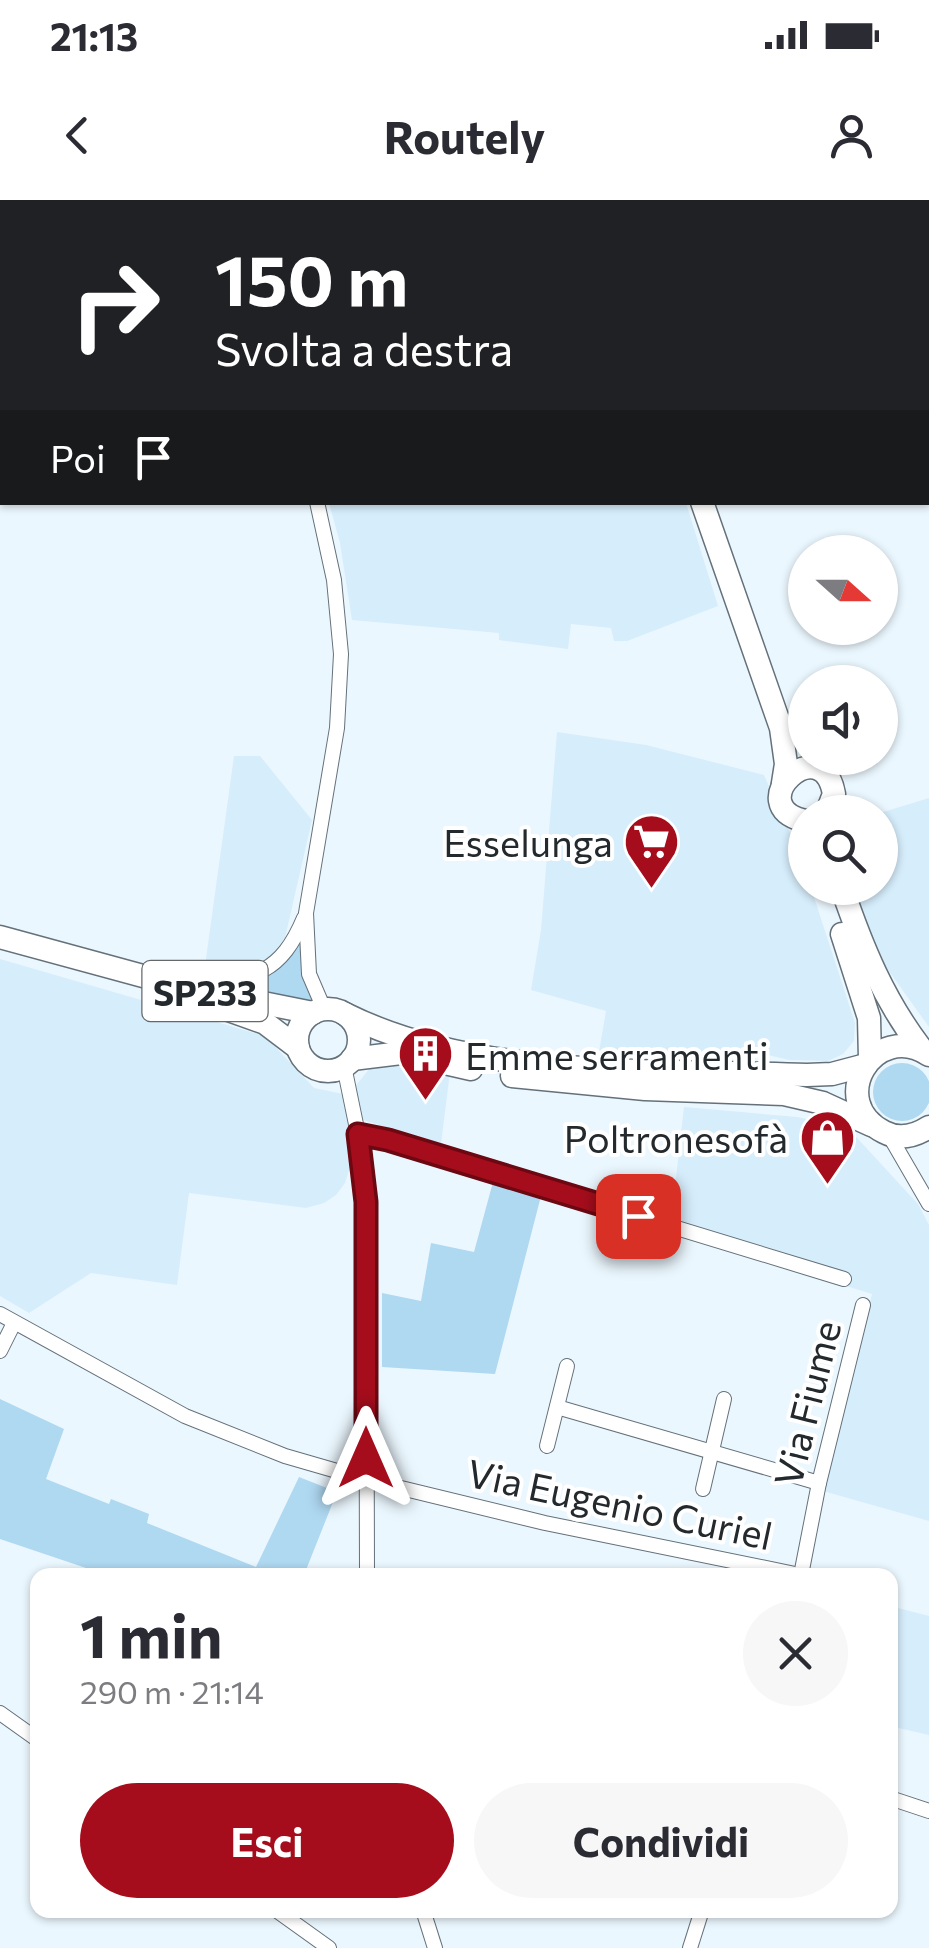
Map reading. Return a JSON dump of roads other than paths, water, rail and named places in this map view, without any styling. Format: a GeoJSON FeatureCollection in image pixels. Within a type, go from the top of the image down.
{"type":"FeatureCollection","features":[{"type":"Feature","properties":{"kind":"main road"},"geometry":{"type":"LineString","coordinates":[[703,505],[781,728],[786,764],[781,801],[788,809]]}},
{"type":"Feature","properties":{"kind":"main road"},"geometry":{"type":"LineString","coordinates":[[781,728],[788,737]]}},
{"type":"Feature","properties":{"kind":"main road"},"geometry":{"type":"LineString","coordinates":[[783,783],[791,775]]}},
{"type":"Feature","properties":{"kind":"main road"},"geometry":{"type":"LineString","coordinates":[[832,905],[869,1018],[868,1062],[858,1080],[862,1112],[880,1130],[905,1137],[929,1127]]}},
{"type":"Feature","properties":{"kind":"main road"},"geometry":{"type":"LineString","coordinates":[[848,905],[885,997],[926,1053]]}},
{"type":"Feature","properties":{"kind":"main road","name":"SP233"},"geometry":{"type":"LineString","coordinates":[[0,937],[187,988],[327,1012],[404,1037],[524,1063],[807,1075],[832,1074],[868,1062],[895,1047],[926,1053]]}},
{"type":"Feature","properties":{"kind":"main road","name":"SP233"},"geometry":{"type":"LineString","coordinates":[[98,965],[265,1023],[298,1048]]}},
{"type":"Feature","properties":{"kind":"main road"},"geometry":{"type":"LineString","coordinates":[[327,1012],[357,1030],[358,1040],[348,1063]]}},
{"type":"Feature","properties":{"kind":"main road","name":"SP233"},"geometry":{"type":"LineString","coordinates":[[327,1012],[299,1028],[298,1048],[302,1058],[326,1071],[401,1053],[554,1082],[784,1094],[822,1103],[880,1130]]}},
{"type":"Feature","properties":{"kind":"street"},"geometry":{"type":"LineString","coordinates":[[317,505],[334,580],[341,654],[337,728],[306,913],[309,974],[327,1012]]}},
{"type":"Feature","properties":{"kind":"street"},"geometry":{"type":"LineString","coordinates":[[187,988],[244,978],[269,969],[288,950],[306,913]]}},
{"type":"Feature","properties":{"kind":"street"},"geometry":{"type":"LineString","coordinates":[[348,1063],[366,1202],[366,1568]]}},
{"type":"Feature","properties":{"kind":"street"},"geometry":{"type":"LineString","coordinates":[[880,1130],[929,1204]]}},
{"type":"Feature","properties":{"kind":"street"},"geometry":{"type":"LineString","coordinates":[[358,1134],[406,1145],[844,1278]]}},
{"type":"Feature","properties":{"kind":"street","name":"Via Fiume"},"geometry":{"type":"LineString","coordinates":[[802,1568],[863,1305]]}},
{"type":"Feature","properties":{"kind":"street","name":"Via Eugenio Curiel"},"geometry":{"type":"LineString","coordinates":[[0,1314],[186,1416],[285,1456],[545,1523],[767,1568]]}},
{"type":"Feature","properties":{"kind":"street"},"geometry":{"type":"LineString","coordinates":[[0,1351],[14,1322]]}},
{"type":"Feature","properties":{"kind":"street"},"geometry":{"type":"LineString","coordinates":[[547,1446],[567,1366]]}},
{"type":"Feature","properties":{"kind":"street"},"geometry":{"type":"LineString","coordinates":[[703,1489],[724,1399]]}},
{"type":"Feature","properties":{"kind":"street"},"geometry":{"type":"LineString","coordinates":[[556,1407],[819,1483]]}},
{"type":"Feature","properties":{"kind":"street"},"geometry":{"type":"LineString","coordinates":[[0,1713],[30,1734]]}},
{"type":"Feature","properties":{"kind":"street"},"geometry":{"type":"LineString","coordinates":[[898,1801],[929,1812]]}},
{"type":"Feature","properties":{"kind":"street"},"geometry":{"type":"LineString","coordinates":[[287,1918],[329,1948]]}},
{"type":"Feature","properties":{"kind":"street"},"geometry":{"type":"LineString","coordinates":[[426,1918],[436,1948]]}},
{"type":"Feature","properties":{"kind":"street"},"geometry":{"type":"LineString","coordinates":[[690,1948],[699,1918]]}},
{"type":"Feature","properties":{"kind":"place","name":"Esselunga"},"geometry":{"type":"Point","coordinates":[652,890]}},
{"type":"Feature","properties":{"kind":"place","name":"Emme serramenti"},"geometry":{"type":"Point","coordinates":[426,1103]}},
{"type":"Feature","properties":{"kind":"place","name":"Poltronesofà"},"geometry":{"type":"Point","coordinates":[827,1186]}}]}
